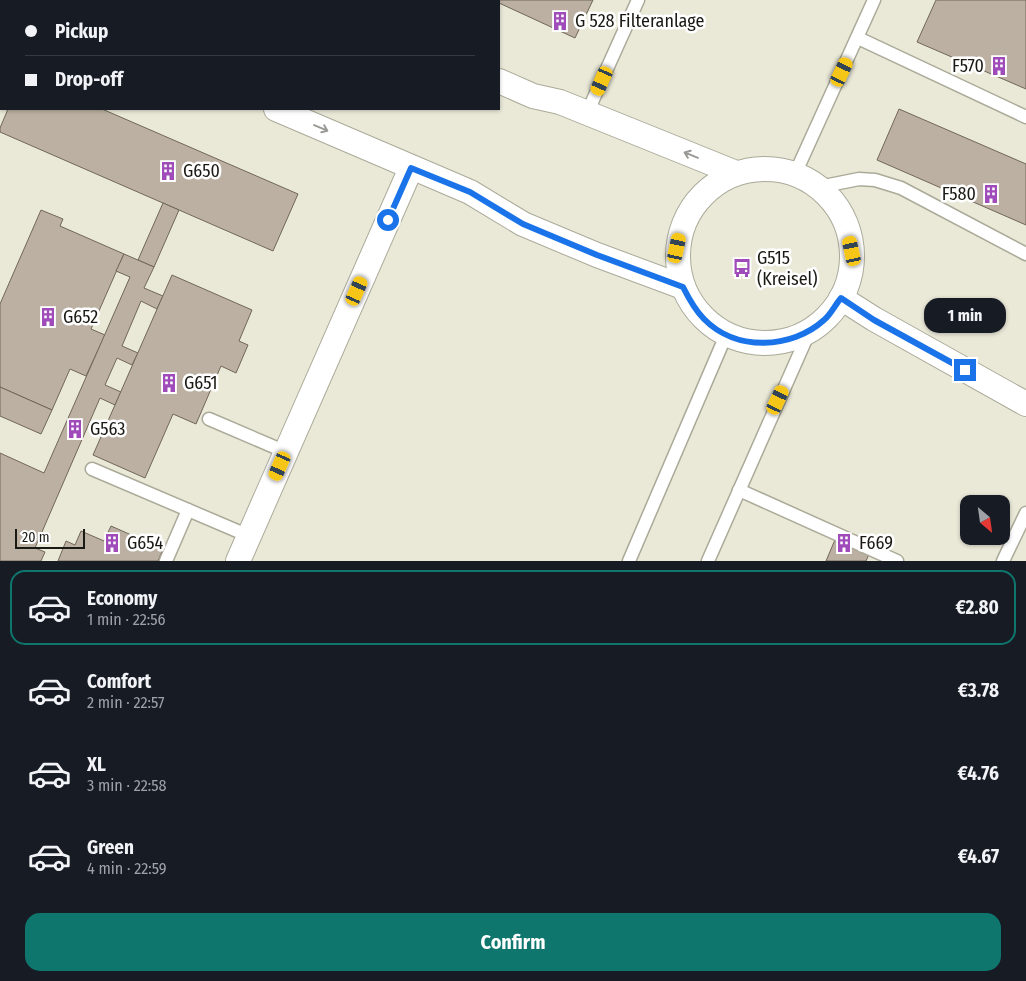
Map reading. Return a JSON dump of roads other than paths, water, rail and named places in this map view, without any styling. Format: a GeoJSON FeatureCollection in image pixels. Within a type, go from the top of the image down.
{"type":"FeatureCollection","features":[{"type":"Feature","properties":{"kind":"street"},"geometry":{"type":"LineString","coordinates":[[500,81],[533,96],[560,102],[736,173]]}},
{"type":"Feature","properties":{"kind":"street"},"geometry":{"type":"LineString","coordinates":[[278,110],[470,192],[523,224],[597,255],[683,287]]}},
{"type":"Feature","properties":{"kind":"street"},"geometry":{"type":"LineString","coordinates":[[238,561],[411,168]]}},
{"type":"Feature","properties":{"kind":"street"},"geometry":{"type":"LineString","coordinates":[[757,169],[776,169],[795,174],[819,187],[835,204],[846,224],[852,251],[851,271],[841,298],[825,319],[810,330],[794,338],[774,343],[748,342],[726,335],[705,320],[689,300],[683,287],[678,270],[677,248],[682,226],[691,208],[704,193],[716,183],[736,173],[757,169]]}},
{"type":"Feature","properties":{"kind":"street"},"geometry":{"type":"LineString","coordinates":[[841,298],[874,320],[1026,404]]}},
{"type":"Feature","properties":{"kind":"lane"},"geometry":{"type":"LineString","coordinates":[[587,113],[638,0]]}},
{"type":"Feature","properties":{"kind":"lane"},"geometry":{"type":"LineString","coordinates":[[795,174],[874,0]]}},
{"type":"Feature","properties":{"kind":"lane"},"geometry":{"type":"LineString","coordinates":[[858,38],[1026,117]]}},
{"type":"Feature","properties":{"kind":"lane"},"geometry":{"type":"LineString","coordinates":[[819,187],[859,179],[875,180],[901,188],[1026,254]]}},
{"type":"Feature","properties":{"kind":"lane"},"geometry":{"type":"LineString","coordinates":[[708,561],[810,330]]}},
{"type":"Feature","properties":{"kind":"lane"},"geometry":{"type":"LineString","coordinates":[[629,561],[726,335]]}},
{"type":"Feature","properties":{"kind":"lane"},"geometry":{"type":"LineString","coordinates":[[209,419],[286,452]]}},
{"type":"Feature","properties":{"kind":"lane"},"geometry":{"type":"LineString","coordinates":[[92,469],[249,536]]}},
{"type":"Feature","properties":{"kind":"lane"},"geometry":{"type":"LineString","coordinates":[[739,490],[897,561]]}},
{"type":"Feature","properties":{"kind":"lane"},"geometry":{"type":"LineString","coordinates":[[166,561],[188,510]]}},
{"type":"Feature","properties":{"kind":"lane"},"geometry":{"type":"LineString","coordinates":[[1003,561],[1026,512]]}},
{"type":"Feature","properties":{"kind":"place","name":"G 528 Filteranlage"},"geometry":{"type":"Point","coordinates":[560,21]}},
{"type":"Feature","properties":{"kind":"place","name":"F570"},"geometry":{"type":"Point","coordinates":[999,66]}},
{"type":"Feature","properties":{"kind":"place","name":"G650"},"geometry":{"type":"Point","coordinates":[168,171]}},
{"type":"Feature","properties":{"kind":"place","name":"F580"},"geometry":{"type":"Point","coordinates":[991,194]}},
{"type":"Feature","properties":{"kind":"place","name":"G515 (Kreisel)"},"geometry":{"type":"Point","coordinates":[742,268]}},
{"type":"Feature","properties":{"kind":"place","name":"G652"},"geometry":{"type":"Point","coordinates":[48,317]}},
{"type":"Feature","properties":{"kind":"place","name":"G651"},"geometry":{"type":"Point","coordinates":[169,383]}},
{"type":"Feature","properties":{"kind":"place","name":"G563"},"geometry":{"type":"Point","coordinates":[75,429]}},
{"type":"Feature","properties":{"kind":"place","name":"G654"},"geometry":{"type":"Point","coordinates":[112,543]}},
{"type":"Feature","properties":{"kind":"place","name":"F669"},"geometry":{"type":"Point","coordinates":[844,543]}}]}
